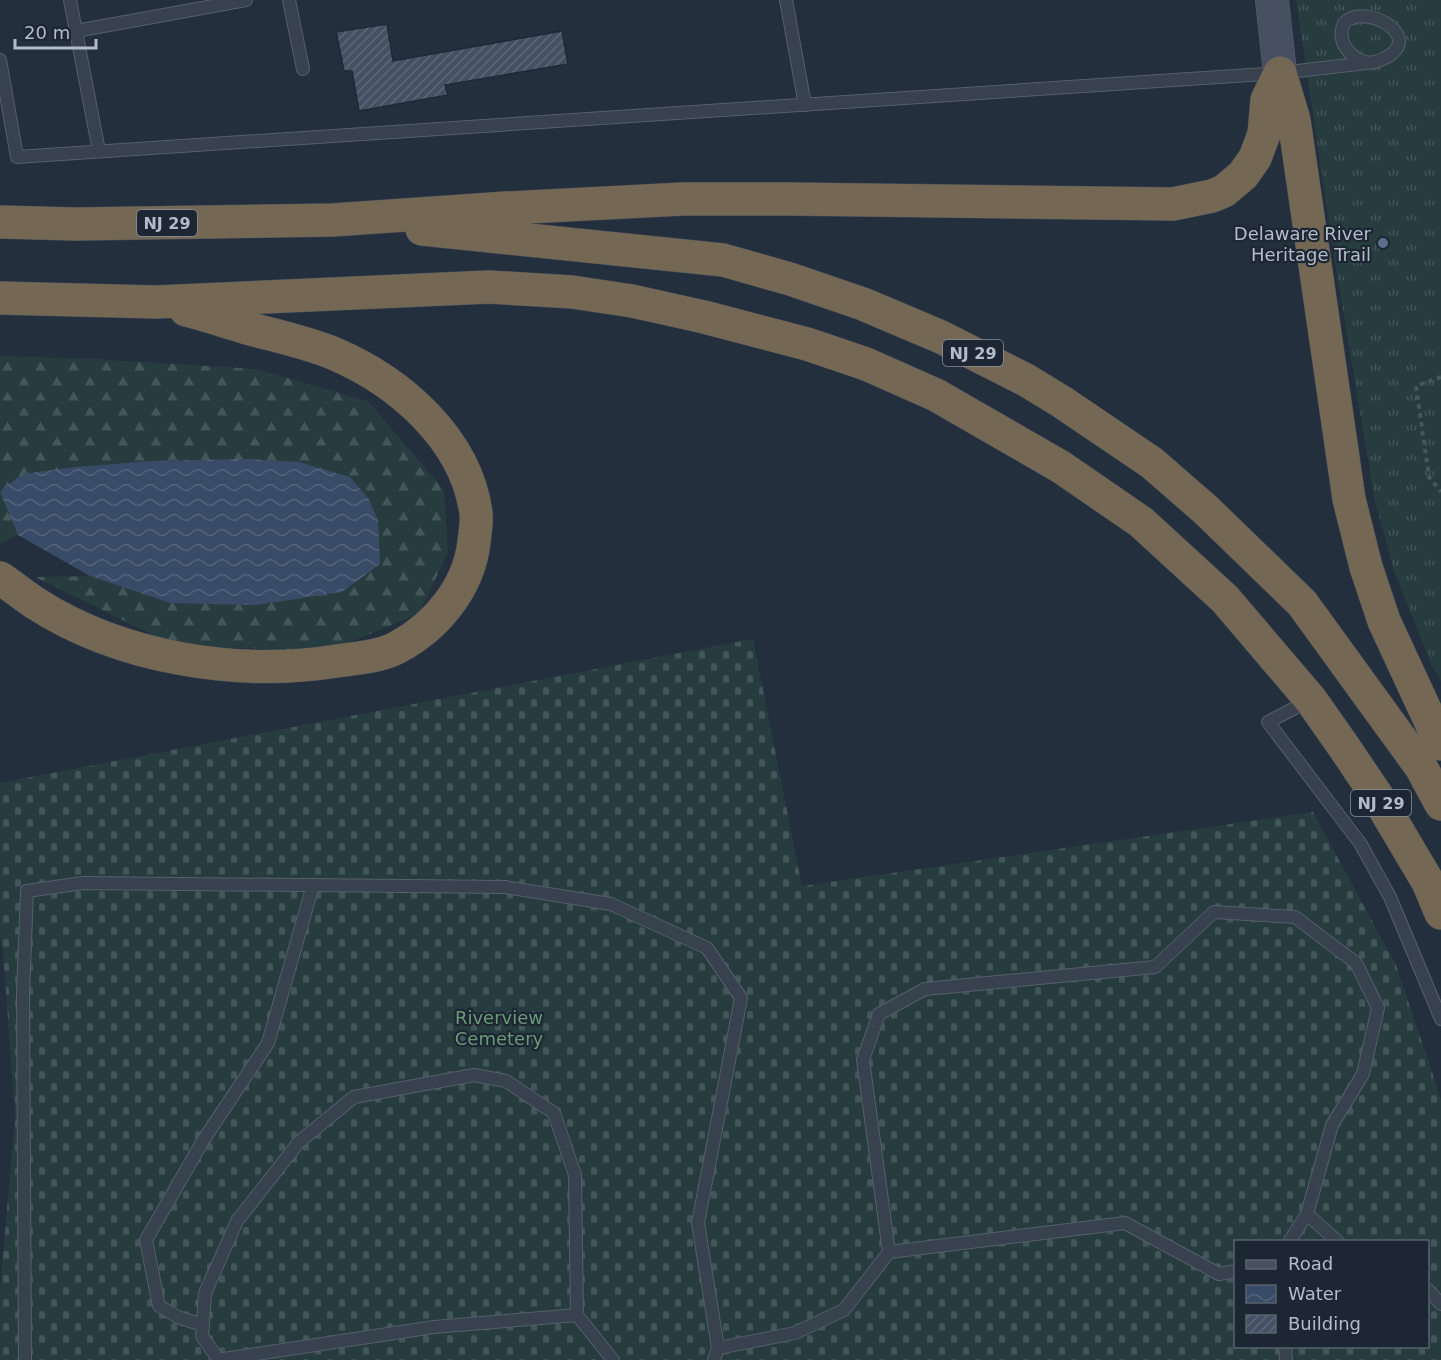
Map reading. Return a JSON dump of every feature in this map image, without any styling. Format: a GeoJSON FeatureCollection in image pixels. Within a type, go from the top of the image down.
{"type":"FeatureCollection","features":[{"type":"Feature","properties":{"kind":"highway"},"geometry":{"type":"LineString","coordinates":[[333,220],[682,199],[1173,204],[1212,196],[1224,191],[1243,175],[1256,158],[1264,134],[1267,100],[1280,74]]}},
{"type":"Feature","properties":{"kind":"highway"},"geometry":{"type":"LineString","coordinates":[[1280,74],[1294,120],[1349,499],[1366,567],[1384,621],[1441,744]]}},
{"type":"Feature","properties":{"kind":"highway","name":"NJ 29"},"geometry":{"type":"LineString","coordinates":[[0,222],[76,224],[333,220],[723,260],[790,279],[863,304],[941,338],[1026,380],[1152,464],[1206,510],[1302,603],[1421,767],[1441,804]]}},
{"type":"Feature","properties":{"kind":"highway","name":"NJ 29"},"geometry":{"type":"LineString","coordinates":[[0,298],[156,302],[489,287],[572,292],[632,301],[704,316],[866,364],[936,395],[1061,467],[1141,522],[1225,599],[1311,700],[1377,796],[1428,882],[1441,913]]}},
{"type":"Feature","properties":{"kind":"highway"},"geometry":{"type":"LineString","coordinates":[[0,578],[36,604],[81,627],[129,646],[170,657],[259,666],[315,665],[378,655],[416,636],[436,619],[454,597],[465,576],[473,552],[476,514],[461,466],[435,425],[402,395],[365,370],[334,354],[156,302]]}},
{"type":"Feature","properties":{"kind":"street"},"geometry":{"type":"LineString","coordinates":[[1272,0],[1280,74]]}},
{"type":"Feature","properties":{"kind":"lane"},"geometry":{"type":"LineString","coordinates":[[70,0],[99,151]]}},
{"type":"Feature","properties":{"kind":"lane"},"geometry":{"type":"LineString","coordinates":[[76,31],[246,0]]}},
{"type":"Feature","properties":{"kind":"lane"},"geometry":{"type":"LineString","coordinates":[[289,0],[303,69]]}},
{"type":"Feature","properties":{"kind":"lane"},"geometry":{"type":"LineString","coordinates":[[786,0],[806,105]]}},
{"type":"Feature","properties":{"kind":"lane"},"geometry":{"type":"LineString","coordinates":[[0,60],[17,157],[1280,74],[1365,63],[1384,59],[1396,45],[1397,26],[1386,11],[1377,7],[1359,8],[1351,13],[1342,29],[1342,38],[1349,54],[1365,63]]}},
{"type":"Feature","properties":{"kind":"lane"},"geometry":{"type":"LineString","coordinates":[[1311,700],[1268,722],[1360,843],[1390,897],[1441,1019]]}},
{"type":"Feature","properties":{"kind":"lane"},"geometry":{"type":"LineString","coordinates":[[25,1360],[23,994],[27,891],[82,883],[505,887],[611,904],[707,948],[741,998],[698,1223],[716,1354],[795,1333],[844,1310],[889,1252],[1125,1223],[1219,1274],[1234,1270]]}},
{"type":"Feature","properties":{"kind":"lane"},"geometry":{"type":"LineString","coordinates":[[203,1325],[180,1318],[159,1306],[146,1239],[204,1138],[268,1042],[313,885]]}},
{"type":"Feature","properties":{"kind":"lane"},"geometry":{"type":"LineString","coordinates":[[889,1252],[863,1060],[879,1014],[925,989],[1155,967],[1214,912],[1295,917],[1356,963],[1378,1008],[1363,1074],[1332,1125],[1307,1214],[1290,1240]]}},
{"type":"Feature","properties":{"kind":"lane"},"geometry":{"type":"LineString","coordinates":[[578,1315],[434,1327],[217,1359],[202,1336],[206,1293],[237,1221],[299,1142],[354,1097],[474,1075],[507,1081],[554,1113],[575,1175],[578,1315],[613,1360]]}},
{"type":"Feature","properties":{"kind":"lane"},"geometry":{"type":"LineString","coordinates":[[1307,1214],[1336,1240]]}},
{"type":"Feature","properties":{"kind":"lane"},"geometry":{"type":"LineString","coordinates":[[1429,1291],[1441,1304]]}},
{"type":"Feature","properties":{"kind":"path"},"geometry":{"type":"LineString","coordinates":[[1441,377],[1416,386],[1429,477],[1441,492]]}},
{"type":"Feature","properties":{"kind":"green space"},"geometry":{"type":"Polygon","coordinates":[[[1296,0],[1441,0],[1441,681],[1432,666],[1393,568],[1374,497],[1334,256],[1296,0]]]}},
{"type":"Feature","properties":{"kind":"green space"},"geometry":{"type":"Polygon","coordinates":[[[0,356],[96,359],[256,369],[368,401],[444,490],[448,552],[419,614],[328,651],[175,646],[35,577],[90,576],[170,603],[0,492],[0,356]]]}},
{"type":"Feature","properties":{"kind":"green space"},"geometry":{"type":"Polygon","coordinates":[[[0,492],[18,535],[0,544],[0,492]]]}},
{"type":"Feature","properties":{"kind":"green space","name":"Riverview Cemetery"},"geometry":{"type":"Polygon","coordinates":[[[753,639],[802,886],[1313,812],[1396,965],[1441,1099],[1441,1360],[0,1360],[0,1290],[15,1117],[3,951],[0,938],[0,783],[753,639]]]}},
{"type":"Feature","properties":{"kind":"water"},"geometry":{"type":"Polygon","coordinates":[[[247,459],[299,462],[350,477],[368,498],[378,520],[380,564],[342,592],[256,605],[170,603],[90,576],[18,535],[0,492],[22,474],[151,461],[247,459]]]}},
{"type":"Feature","properties":{"kind":"building"},"geometry":{"type":"Polygon","coordinates":[[[387,24],[393,61],[562,31],[568,64],[445,85],[448,95],[359,111],[352,71],[344,71],[336,32],[387,24]]]}},
{"type":"Feature","properties":{"kind":"place","name":"Delaware River Heritage Trail"},"geometry":{"type":"Point","coordinates":[1383,243]}}]}
